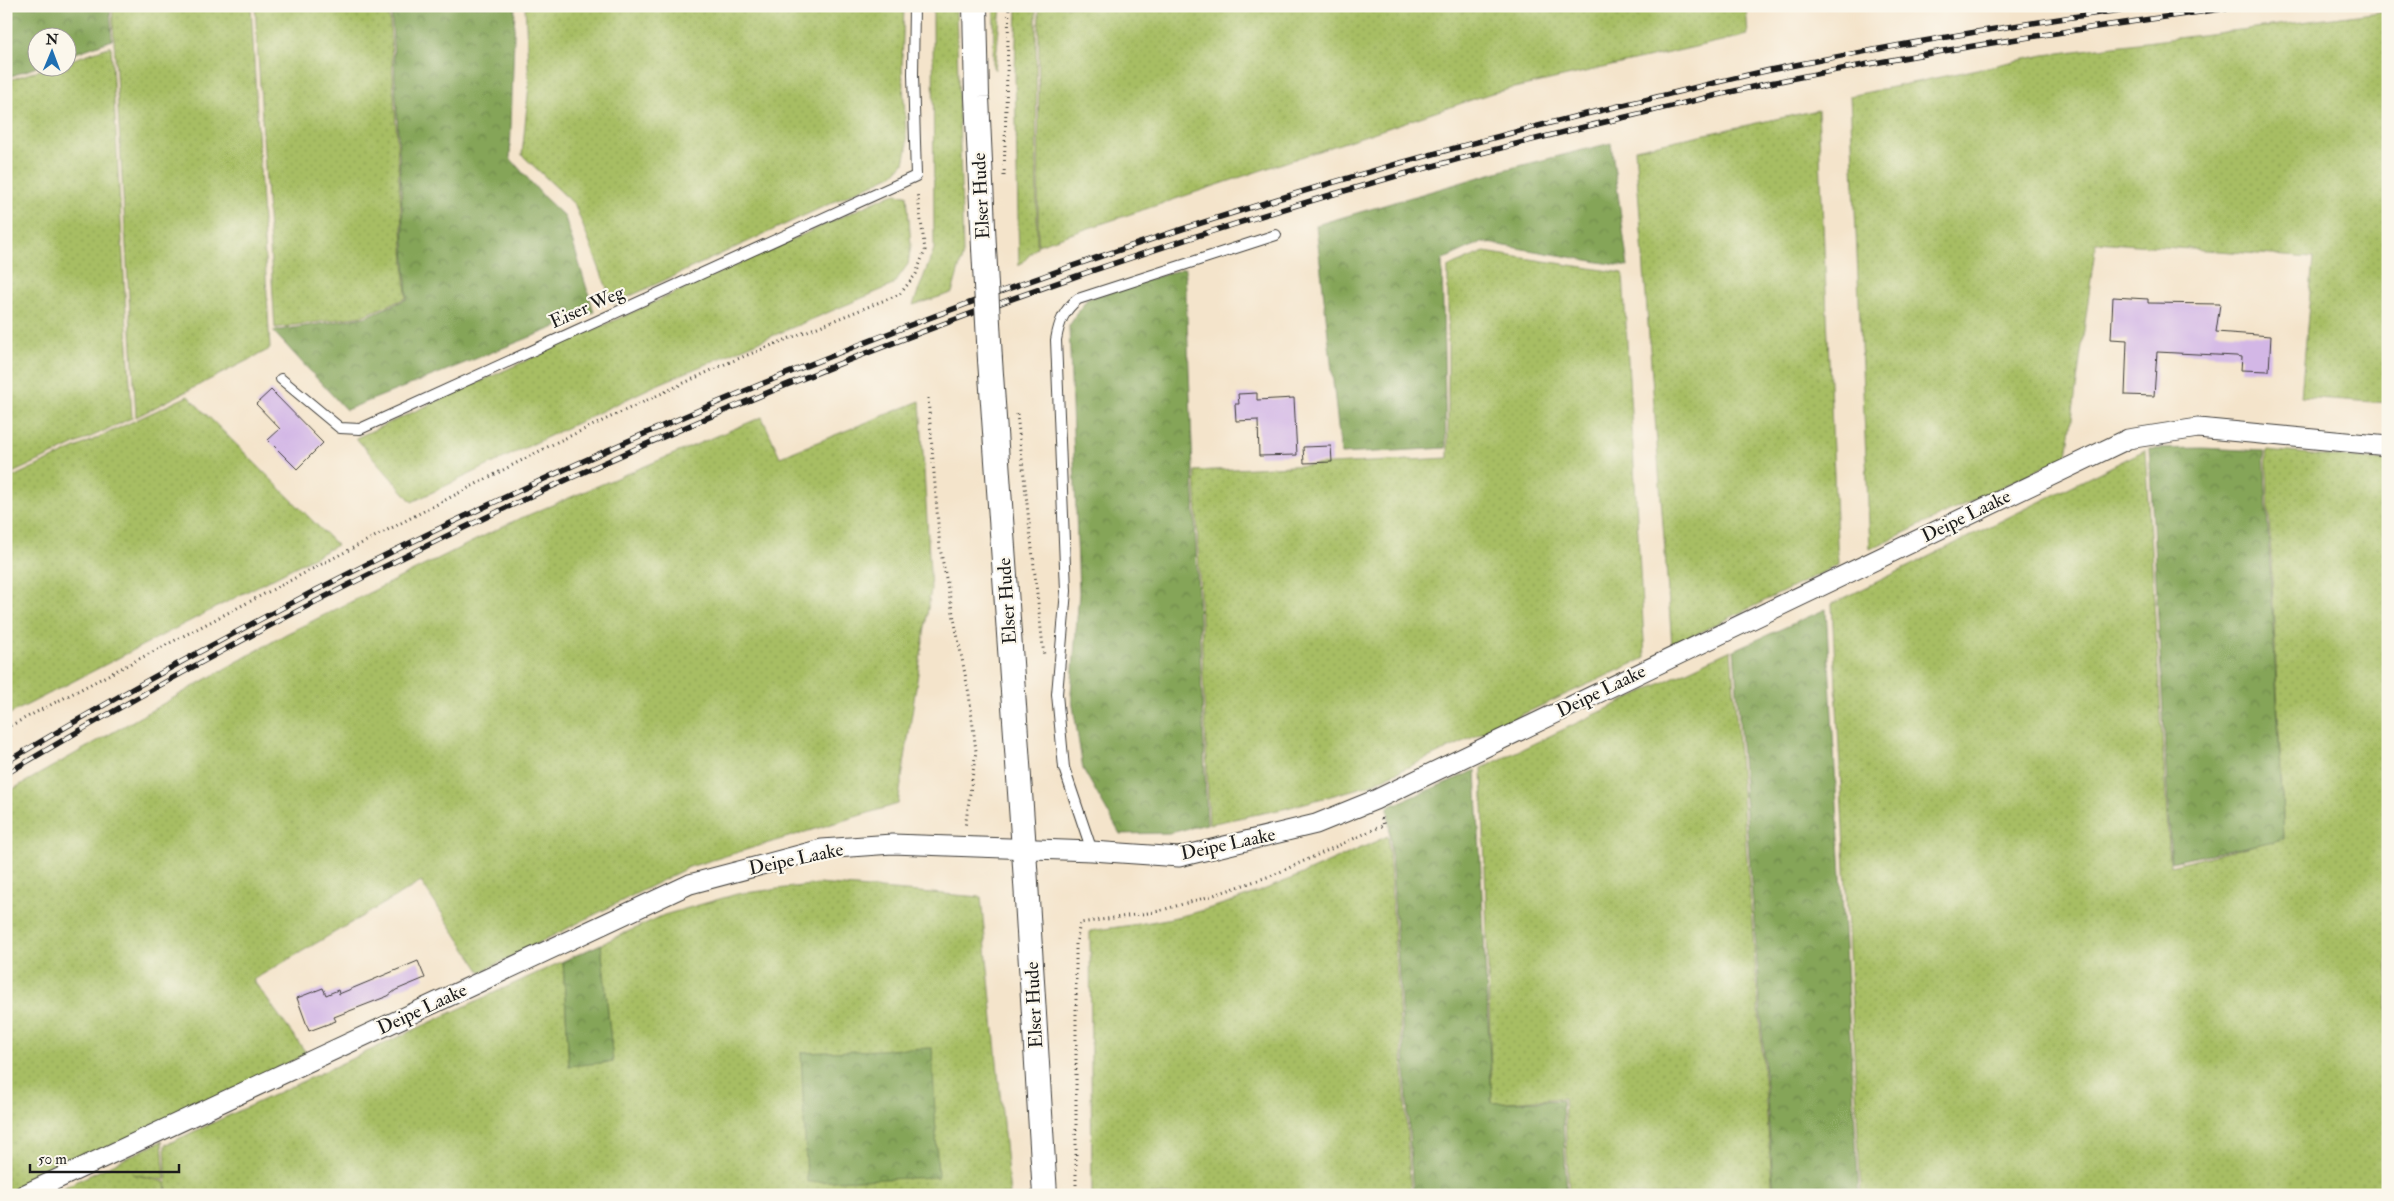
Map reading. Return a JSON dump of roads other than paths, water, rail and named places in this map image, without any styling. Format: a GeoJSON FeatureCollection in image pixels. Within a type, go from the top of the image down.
{"type":"FeatureCollection","features":[{"type":"Feature","properties":{"kind":"street","name":"Elser Hude"},"geometry":{"type":"LineString","coordinates":[[975,6],[977,97],[990,360],[1024,850],[1045,1195]]}},
{"type":"Feature","properties":{"kind":"street","name":"Deipe Laake"},"geometry":{"type":"LineString","coordinates":[[23,1195],[690,884],[822,849],[892,844],[1179,856],[1316,824],[1375,800],[2128,439],[2198,428],[2388,446]]}},
{"type":"Feature","properties":{"kind":"lane","name":"Eiser Weg"},"geometry":{"type":"LineString","coordinates":[[281,379],[340,428],[360,429],[916,176],[913,74],[914,6]]}},
{"type":"Feature","properties":{"kind":"lane"},"geometry":{"type":"LineString","coordinates":[[1092,851],[1064,768],[1057,694],[1066,591],[1056,340],[1058,328],[1069,306],[1078,298],[1276,235]]}},
{"type":"Feature","properties":{"kind":"railway"},"geometry":{"type":"LineString","coordinates":[[6,762],[196,654],[390,553],[587,459],[788,373],[992,295],[1198,224],[1407,161],[1619,106],[1756,73],[1868,51],[2008,27],[2149,6]]}},
{"type":"Feature","properties":{"kind":"railway"},"geometry":{"type":"LineString","coordinates":[[6,774],[197,665],[392,563],[591,469],[793,382],[998,304],[1207,233],[1417,170],[1630,116],[1829,71],[1947,50],[2243,6]]}}]}
